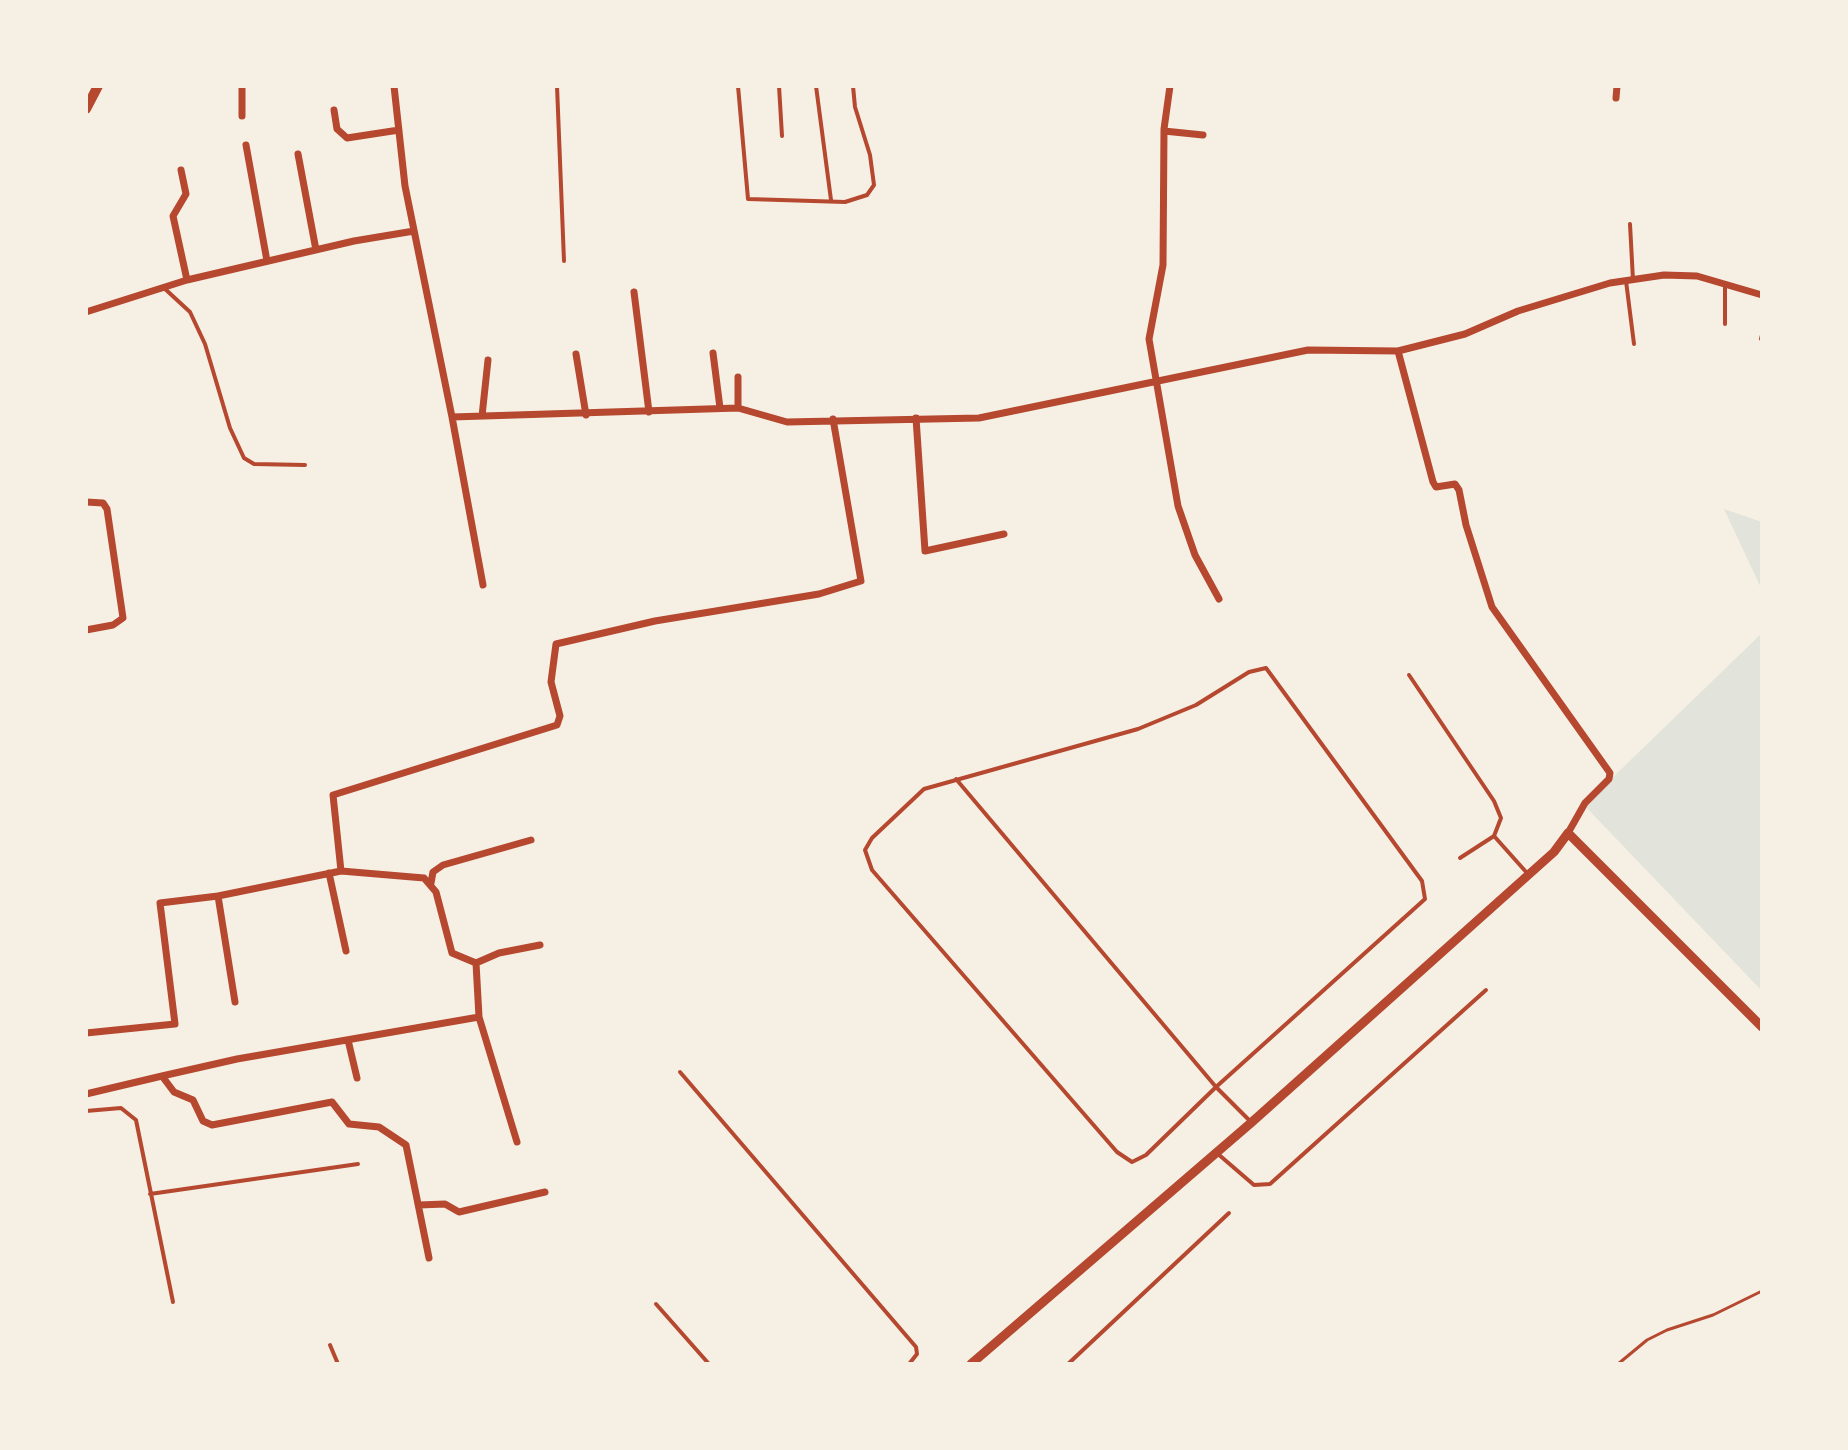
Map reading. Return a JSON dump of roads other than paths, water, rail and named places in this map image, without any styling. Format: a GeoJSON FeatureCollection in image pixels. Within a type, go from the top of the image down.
{"type":"FeatureCollection","features":[{"type":"Feature","properties":{"kind":"main road"},"geometry":{"type":"LineString","coordinates":[[86,109],[98,86]]}},
{"type":"Feature","properties":{"kind":"street"},"geometry":{"type":"LineString","coordinates":[[242,86],[242,116]]}},
{"type":"Feature","properties":{"kind":"street"},"geometry":{"type":"LineString","coordinates":[[394,86],[414,231],[483,585]]}},
{"type":"Feature","properties":{"kind":"street"},"geometry":{"type":"LineString","coordinates":[[1170,86],[1164,131],[1163,265],[1149,339],[1178,506],[1195,555],[1219,599]]}},
{"type":"Feature","properties":{"kind":"street"},"geometry":{"type":"LineString","coordinates":[[1616,98],[1617,86]]}},
{"type":"Feature","properties":{"kind":"street"},"geometry":{"type":"LineString","coordinates":[[334,110],[337,129],[347,138],[399,130]]}},
{"type":"Feature","properties":{"kind":"street"},"geometry":{"type":"LineString","coordinates":[[1164,131],[1203,135]]}},
{"type":"Feature","properties":{"kind":"street"},"geometry":{"type":"LineString","coordinates":[[246,145],[267,261]]}},
{"type":"Feature","properties":{"kind":"street"},"geometry":{"type":"LineString","coordinates":[[298,154],[316,250]]}},
{"type":"Feature","properties":{"kind":"street"},"geometry":{"type":"LineString","coordinates":[[181,170],[186,194],[173,216],[187,280]]}},
{"type":"Feature","properties":{"kind":"street"},"geometry":{"type":"LineString","coordinates":[[86,312],[187,280],[414,231]]}},
{"type":"Feature","properties":{"kind":"street"},"geometry":{"type":"LineString","coordinates":[[452,417],[738,408],[787,422],[979,418],[1308,350],[1398,351],[1465,334],[1518,311],[1575,293],[1629,281],[1686,276],[1725,282],[1762,295]]}},
{"type":"Feature","properties":{"kind":"street"},"geometry":{"type":"LineString","coordinates":[[634,292],[649,412]]}},
{"type":"Feature","properties":{"kind":"street"},"geometry":{"type":"LineString","coordinates":[[971,1364],[1252,1122],[1529,874],[1568,833],[1585,803],[1609,779],[1610,773],[1492,607],[1459,490],[1455,484],[1436,487],[1433,482],[1398,351]]}},
{"type":"Feature","properties":{"kind":"street"},"geometry":{"type":"LineString","coordinates":[[713,353],[720,408]]}},
{"type":"Feature","properties":{"kind":"street"},"geometry":{"type":"LineString","coordinates":[[576,354],[586,415]]}},
{"type":"Feature","properties":{"kind":"street"},"geometry":{"type":"LineString","coordinates":[[482,416],[488,360]]}},
{"type":"Feature","properties":{"kind":"street"},"geometry":{"type":"LineString","coordinates":[[738,377],[738,408]]}},
{"type":"Feature","properties":{"kind":"street"},"geometry":{"type":"LineString","coordinates":[[916,418],[925,551],[1004,534]]}},
{"type":"Feature","properties":{"kind":"street"},"geometry":{"type":"LineString","coordinates":[[341,871],[333,795],[557,725],[560,716],[552,691],[551,672],[553,649],[562,641],[655,621],[819,594],[861,581],[833,419]]}},
{"type":"Feature","properties":{"kind":"street"},"geometry":{"type":"LineString","coordinates":[[86,502],[103,503],[107,509],[123,613],[121,622],[86,630]]}},
{"type":"Feature","properties":{"kind":"street"},"geometry":{"type":"LineString","coordinates":[[1568,833],[1762,1027]]}},
{"type":"Feature","properties":{"kind":"street"},"geometry":{"type":"LineString","coordinates":[[531,840],[443,865],[433,872],[431,883],[452,953],[476,963],[499,953],[540,945]]}},
{"type":"Feature","properties":{"kind":"street"},"geometry":{"type":"LineString","coordinates":[[86,1033],[175,1024],[160,903],[218,896],[341,871],[404,875],[431,883]]}},
{"type":"Feature","properties":{"kind":"street"},"geometry":{"type":"LineString","coordinates":[[329,873],[346,951]]}},
{"type":"Feature","properties":{"kind":"street"},"geometry":{"type":"LineString","coordinates":[[218,896],[235,1002]]}},
{"type":"Feature","properties":{"kind":"street"},"geometry":{"type":"LineString","coordinates":[[476,963],[479,1017],[517,1142]]}},
{"type":"Feature","properties":{"kind":"street"},"geometry":{"type":"LineString","coordinates":[[86,1094],[162,1076],[479,1017]]}},
{"type":"Feature","properties":{"kind":"street"},"geometry":{"type":"LineString","coordinates":[[348,1040],[357,1078]]}},
{"type":"Feature","properties":{"kind":"street"},"geometry":{"type":"LineString","coordinates":[[162,1076],[174,1092],[193,1100],[208,1125],[332,1102],[349,1124],[369,1124],[404,1142],[429,1258]]}},
{"type":"Feature","properties":{"kind":"street"},"geometry":{"type":"LineString","coordinates":[[419,1205],[445,1204],[459,1212],[545,1192]]}},
{"type":"Feature","properties":{"kind":"lane"},"geometry":{"type":"LineString","coordinates":[[557,86],[564,261]]}},
{"type":"Feature","properties":{"kind":"lane"},"geometry":{"type":"LineString","coordinates":[[738,86],[749,200],[857,200],[871,192],[874,185],[870,155],[855,107],[853,86]]}},
{"type":"Feature","properties":{"kind":"lane"},"geometry":{"type":"LineString","coordinates":[[779,86],[782,136]]}},
{"type":"Feature","properties":{"kind":"lane"},"geometry":{"type":"LineString","coordinates":[[816,86],[831,200]]}},
{"type":"Feature","properties":{"kind":"lane"},"geometry":{"type":"LineString","coordinates":[[1630,224],[1629,281],[1634,344]]}},
{"type":"Feature","properties":{"kind":"lane"},"geometry":{"type":"LineString","coordinates":[[1725,282],[1725,324]]}},
{"type":"Feature","properties":{"kind":"lane"},"geometry":{"type":"LineString","coordinates":[[164,288],[190,312],[205,344],[230,428],[244,458],[254,464],[305,465]]}},
{"type":"Feature","properties":{"kind":"lane"},"geometry":{"type":"LineString","coordinates":[[1270,670],[1422,881],[1426,893],[1420,906],[1216,1087],[1146,1155],[1132,1162],[1125,1159],[872,870],[865,850],[872,838],[924,789],[956,779],[1138,729],[1196,705],[1249,672],[1270,670]]}},
{"type":"Feature","properties":{"kind":"lane"},"geometry":{"type":"LineString","coordinates":[[1409,675],[1499,811],[1501,824],[1494,836],[1460,858]]}},
{"type":"Feature","properties":{"kind":"lane"},"geometry":{"type":"LineString","coordinates":[[956,779],[1216,1087],[1252,1122]]}},
{"type":"Feature","properties":{"kind":"lane"},"geometry":{"type":"LineString","coordinates":[[1494,836],[1529,874]]}},
{"type":"Feature","properties":{"kind":"lane"},"geometry":{"type":"LineString","coordinates":[[1216,1153],[1248,1182],[1259,1186],[1270,1184],[1486,990]]}},
{"type":"Feature","properties":{"kind":"lane"},"geometry":{"type":"LineString","coordinates":[[680,1072],[916,1347],[917,1354],[909,1364]]}},
{"type":"Feature","properties":{"kind":"lane"},"geometry":{"type":"LineString","coordinates":[[86,1111],[111,1106],[130,1112],[136,1120],[173,1302]]}},
{"type":"Feature","properties":{"kind":"lane"},"geometry":{"type":"LineString","coordinates":[[150,1194],[358,1164]]}},
{"type":"Feature","properties":{"kind":"lane"},"geometry":{"type":"LineString","coordinates":[[1068,1364],[1229,1213]]}},
{"type":"Feature","properties":{"kind":"lane"},"geometry":{"type":"LineString","coordinates":[[656,1304],[709,1364]]}},
{"type":"Feature","properties":{"kind":"lane"},"geometry":{"type":"LineString","coordinates":[[330,1345],[338,1364]]}}]}
